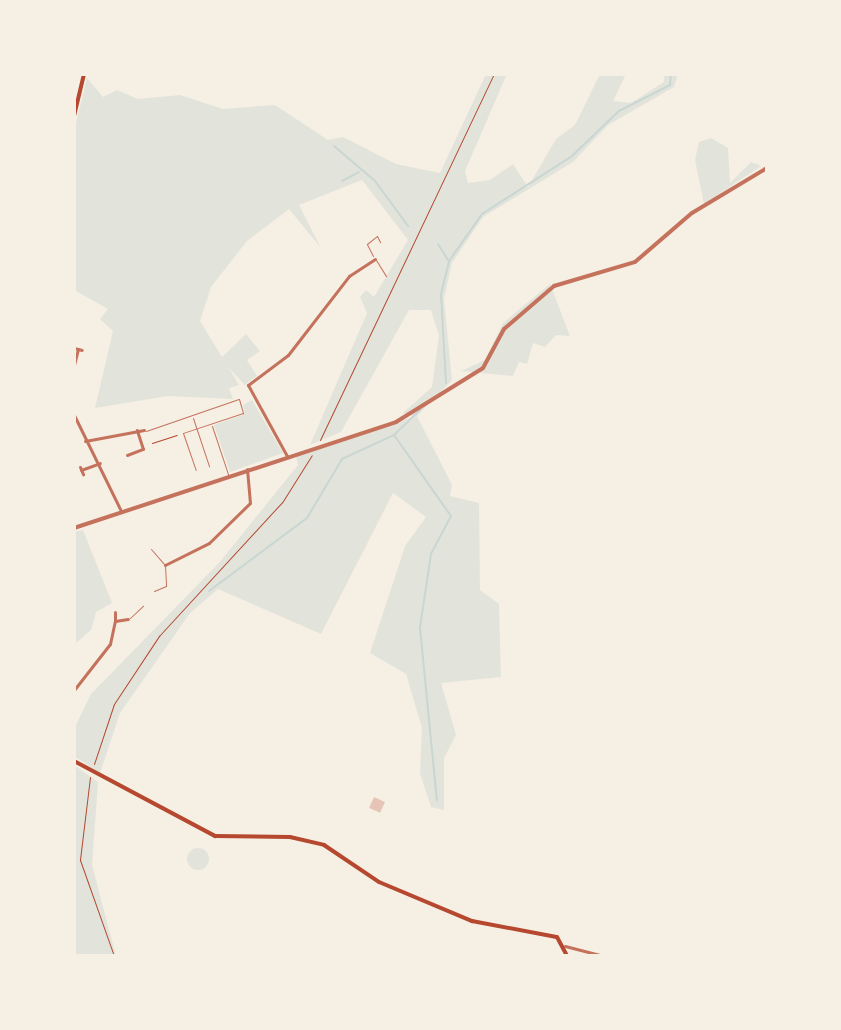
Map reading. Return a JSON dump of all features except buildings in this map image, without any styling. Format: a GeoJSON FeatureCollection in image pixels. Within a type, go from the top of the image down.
{"type":"FeatureCollection","features":[{"type":"Feature","properties":{"kind":"main road"},"geometry":{"type":"LineString","coordinates":[[74,116],[84,74]]}},
{"type":"Feature","properties":{"kind":"main road"},"geometry":{"type":"LineString","coordinates":[[74,761],[91,773],[215,836],[317,843],[379,882],[438,903],[479,923],[553,936],[565,946],[567,956]]}},
{"type":"Feature","properties":{"kind":"street"},"geometry":{"type":"LineString","coordinates":[[74,528],[396,422],[483,368],[504,329],[554,286],[635,262],[692,213],[767,168]]}},
{"type":"Feature","properties":{"kind":"street"},"geometry":{"type":"LineString","coordinates":[[287,456],[248,385],[288,355],[349,276],[375,259]]}},
{"type":"Feature","properties":{"kind":"street"},"geometry":{"type":"LineString","coordinates":[[74,365],[78,349]]}},
{"type":"Feature","properties":{"kind":"street"},"geometry":{"type":"LineString","coordinates":[[74,415],[85,441],[100,463],[121,512]]}},
{"type":"Feature","properties":{"kind":"street"},"geometry":{"type":"LineString","coordinates":[[127,455],[143,449],[137,430]]}},
{"type":"Feature","properties":{"kind":"street"},"geometry":{"type":"LineString","coordinates":[[85,441],[145,430]]}},
{"type":"Feature","properties":{"kind":"street"},"geometry":{"type":"LineString","coordinates":[[81,471],[100,463]]}},
{"type":"Feature","properties":{"kind":"street"},"geometry":{"type":"LineString","coordinates":[[165,565],[209,543],[250,503],[247,469]]}},
{"type":"Feature","properties":{"kind":"street"},"geometry":{"type":"LineString","coordinates":[[74,690],[110,644],[115,612]]}},
{"type":"Feature","properties":{"kind":"street"},"geometry":{"type":"LineString","coordinates":[[115,621],[128,619]]}},
{"type":"Feature","properties":{"kind":"street"},"geometry":{"type":"LineString","coordinates":[[565,946],[604,956]]}},
{"type":"Feature","properties":{"kind":"lane"},"geometry":{"type":"LineString","coordinates":[[380,242],[367,244],[386,276]]}},
{"type":"Feature","properties":{"kind":"lane"},"geometry":{"type":"LineString","coordinates":[[145,430],[239,399],[243,413],[183,433],[196,470]]}},
{"type":"Feature","properties":{"kind":"lane"},"geometry":{"type":"LineString","coordinates":[[192,415],[209,466]]}},
{"type":"Feature","properties":{"kind":"lane"},"geometry":{"type":"LineString","coordinates":[[211,424],[228,476]]}},
{"type":"Feature","properties":{"kind":"lane"},"geometry":{"type":"LineString","coordinates":[[151,549],[165,565],[166,586],[154,591]]}},
{"type":"Feature","properties":{"kind":"lane"},"geometry":{"type":"LineString","coordinates":[[128,619],[143,606]]}},
{"type":"Feature","properties":{"kind":"path"},"geometry":{"type":"LineString","coordinates":[[326,430],[494,74]]}},
{"type":"Feature","properties":{"kind":"path"},"geometry":{"type":"LineString","coordinates":[[152,443],[183,433]]}},
{"type":"Feature","properties":{"kind":"path"},"geometry":{"type":"LineString","coordinates":[[114,956],[80,860],[91,773],[114,704],[159,636],[283,501],[311,457]]}},
{"type":"Feature","properties":{"kind":"shaded area"},"geometry":{"type":"Polygon","coordinates":[[[486,74],[507,74],[465,171],[468,183],[490,180],[513,164],[528,187],[556,139],[575,125],[600,74],[626,74],[613,101],[631,103],[664,82],[664,74],[678,74],[674,87],[608,125],[573,162],[483,217],[452,263],[444,299],[452,380],[417,416],[452,485],[450,496],[479,503],[480,590],[499,604],[501,677],[441,683],[456,735],[444,758],[444,810],[431,807],[420,773],[422,728],[406,674],[370,653],[405,546],[426,517],[393,493],[321,634],[218,589],[190,613],[120,713],[100,773],[74,756],[74,729],[91,694],[219,563],[298,465],[296,457],[415,416],[403,413],[432,387],[439,336],[431,310],[409,310],[341,432],[310,445],[367,313],[360,297],[366,290],[374,297],[408,240],[362,180],[299,205],[321,248],[289,209],[247,241],[211,287],[200,321],[222,357],[246,334],[260,351],[247,360],[257,376],[245,385],[229,368],[239,385],[229,388],[233,399],[168,396],[95,408],[113,331],[100,319],[108,309],[74,290],[74,131],[87,78],[103,97],[117,90],[138,99],[180,95],[223,109],[275,105],[328,140],[343,137],[396,164],[440,173],[486,74]]]}},
{"type":"Feature","properties":{"kind":"shaded area"},"geometry":{"type":"Polygon","coordinates":[[[711,138],[728,148],[730,183],[751,162],[761,166],[704,204],[695,160],[699,142],[711,138]]]}},
{"type":"Feature","properties":{"kind":"shaded area"},"geometry":{"type":"Polygon","coordinates":[[[550,284],[570,336],[556,335],[545,347],[533,343],[527,364],[519,362],[513,376],[461,371],[485,360],[503,323],[550,284]]]}},
{"type":"Feature","properties":{"kind":"shaded area"},"geometry":{"type":"Polygon","coordinates":[[[252,400],[283,453],[230,472],[214,425],[245,414],[243,405],[252,400]]]}},
{"type":"Feature","properties":{"kind":"shaded area"},"geometry":{"type":"Polygon","coordinates":[[[83,530],[112,603],[96,612],[91,630],[74,645],[74,532],[83,530]]]}},
{"type":"Feature","properties":{"kind":"shaded area"},"geometry":{"type":"Polygon","coordinates":[[[74,765],[98,782],[92,865],[116,956],[74,956],[74,765]]]}},
{"type":"Feature","properties":{"kind":"shaded area"},"geometry":{"type":"Polygon","coordinates":[[[194,848],[202,848],[209,859],[202,870],[194,870],[187,863],[187,855],[194,848]]]}},
{"type":"Feature","properties":{"kind":"waterway"},"geometry":{"type":"LineString","coordinates":[[446,383],[441,294],[449,261],[482,214],[572,156],[619,111],[670,85],[671,74]]}},
{"type":"Feature","properties":{"kind":"waterway"},"geometry":{"type":"LineString","coordinates":[[334,146],[375,181],[408,226]]}},
{"type":"Feature","properties":{"kind":"waterway"},"geometry":{"type":"LineString","coordinates":[[342,181],[359,172]]}},
{"type":"Feature","properties":{"kind":"waterway"},"geometry":{"type":"LineString","coordinates":[[438,244],[448,260]]}},
{"type":"Feature","properties":{"kind":"waterway"},"geometry":{"type":"LineString","coordinates":[[209,591],[307,518],[342,459],[394,435],[421,409]]}},
{"type":"Feature","properties":{"kind":"waterway"},"geometry":{"type":"LineString","coordinates":[[394,435],[451,516],[431,554],[420,628],[437,800]]}}]}
